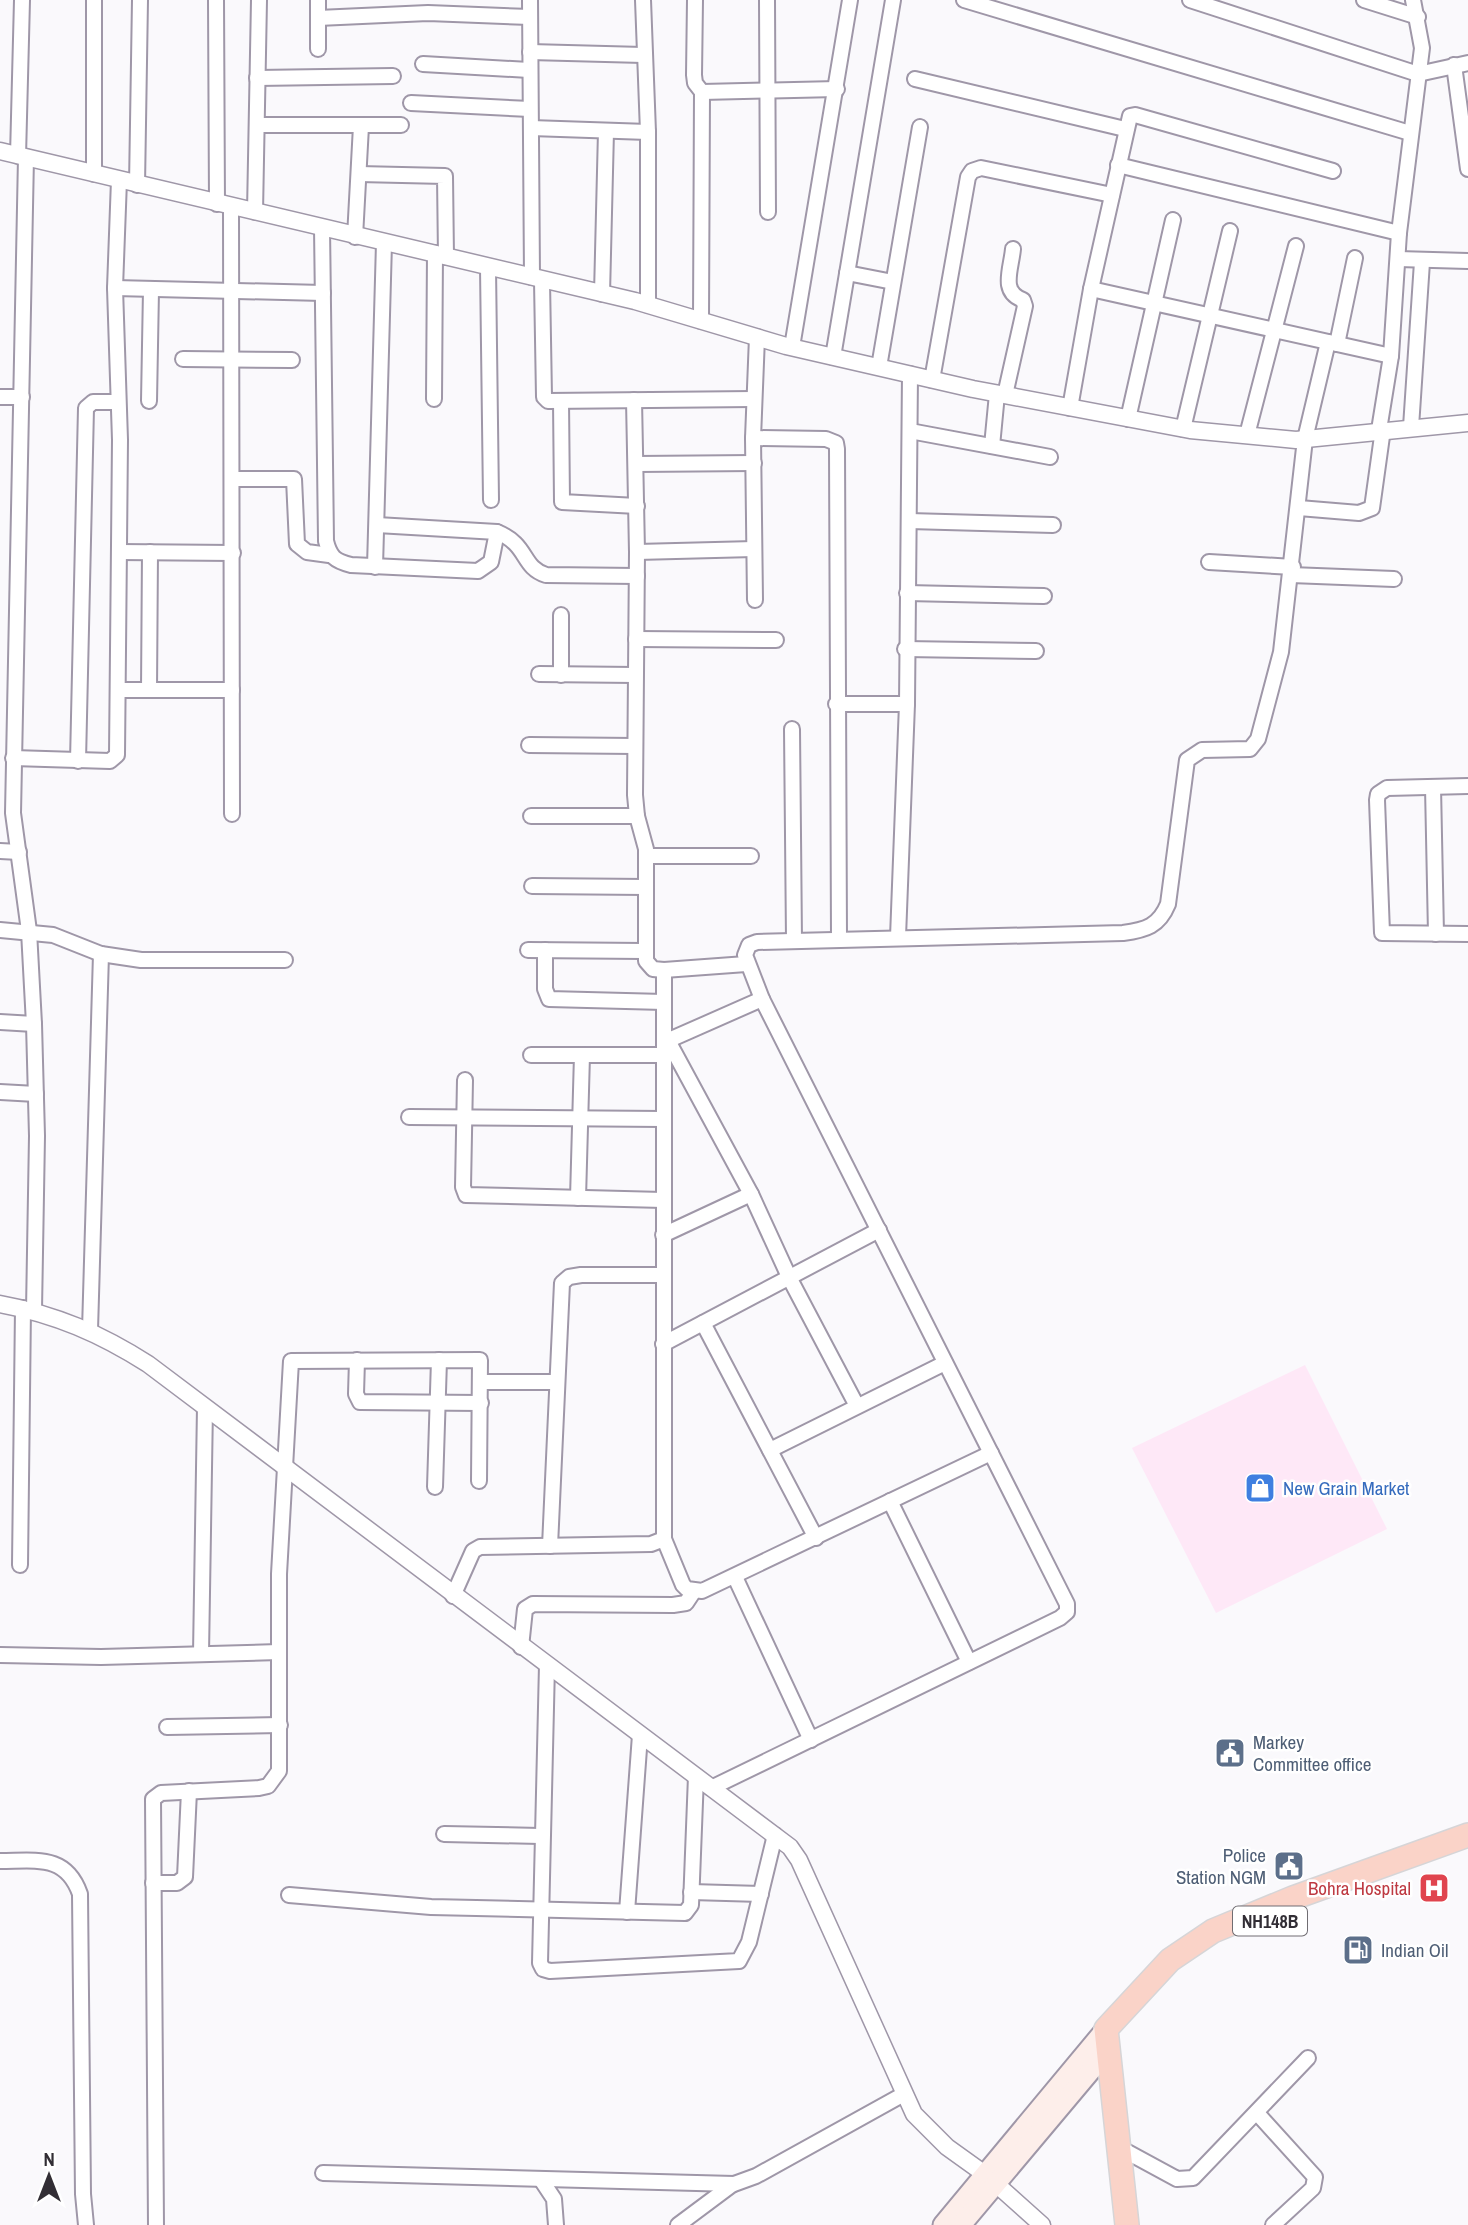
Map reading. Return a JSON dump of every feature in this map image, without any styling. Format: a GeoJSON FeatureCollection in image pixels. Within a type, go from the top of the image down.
{"type":"FeatureCollection","features":[{"type":"Feature","properties":{"kind":"highway","name":"NH148B"},"geometry":{"type":"LineString","coordinates":[[1107,2040],[1173,1965],[1213,1931],[1304,1894],[1468,1835]]}},
{"type":"Feature","properties":{"kind":"highway","name":"NH148B"},"geometry":{"type":"LineString","coordinates":[[1173,1965],[1219,1942],[1331,1897],[1468,1848]]}},
{"type":"Feature","properties":{"kind":"highway"},"geometry":{"type":"LineString","coordinates":[[1107,2040],[1127,2225]]}},
{"type":"Feature","properties":{"kind":"main road"},"geometry":{"type":"LineString","coordinates":[[943,2225],[991,2179],[1107,2040]]}},
{"type":"Feature","properties":{"kind":"main road"},"geometry":{"type":"LineString","coordinates":[[961,2225],[991,2179]]}},
{"type":"Feature","properties":{"kind":"street"},"geometry":{"type":"LineString","coordinates":[[20,1565],[36,1094],[29,931],[13,813],[22,397],[23,0]]}},
{"type":"Feature","properties":{"kind":"street"},"geometry":{"type":"LineString","coordinates":[[94,0],[94,174]]}},
{"type":"Feature","properties":{"kind":"street"},"geometry":{"type":"LineString","coordinates":[[137,186],[139,0]]}},
{"type":"Feature","properties":{"kind":"street"},"geometry":{"type":"LineString","coordinates":[[216,0],[224,205],[232,292],[232,814]]}},
{"type":"Feature","properties":{"kind":"street"},"geometry":{"type":"LineString","coordinates":[[255,212],[259,0]]}},
{"type":"Feature","properties":{"kind":"street"},"geometry":{"type":"LineString","coordinates":[[318,0],[318,48]]}},
{"type":"Feature","properties":{"kind":"street"},"geometry":{"type":"LineString","coordinates":[[530,0],[530,109],[544,397],[548,401],[754,399]]}},
{"type":"Feature","properties":{"kind":"street"},"geometry":{"type":"LineString","coordinates":[[643,0],[648,132],[648,305]]}},
{"type":"Feature","properties":{"kind":"street"},"geometry":{"type":"LineString","coordinates":[[695,0],[694,75],[695,83],[702,92],[701,321]]}},
{"type":"Feature","properties":{"kind":"street"},"geometry":{"type":"LineString","coordinates":[[767,0],[768,212]]}},
{"type":"Feature","properties":{"kind":"street"},"geometry":{"type":"LineString","coordinates":[[792,347],[850,0]]}},
{"type":"Feature","properties":{"kind":"street"},"geometry":{"type":"LineString","coordinates":[[833,357],[892,0]]}},
{"type":"Feature","properties":{"kind":"street"},"geometry":{"type":"LineString","coordinates":[[964,0],[1410,132]]}},
{"type":"Feature","properties":{"kind":"street"},"geometry":{"type":"LineString","coordinates":[[1189,0],[1418,74],[1461,64],[1468,169]]}},
{"type":"Feature","properties":{"kind":"street"},"geometry":{"type":"LineString","coordinates":[[1364,0],[1418,17]]}},
{"type":"Feature","properties":{"kind":"street"},"geometry":{"type":"LineString","coordinates":[[1299,508],[1359,513],[1372,508],[1391,356],[1399,233],[1422,48],[1413,0]]}},
{"type":"Feature","properties":{"kind":"street"},"geometry":{"type":"LineString","coordinates":[[318,18],[428,13],[530,17]]}},
{"type":"Feature","properties":{"kind":"street"},"geometry":{"type":"LineString","coordinates":[[530,52],[643,55]]}},
{"type":"Feature","properties":{"kind":"street"},"geometry":{"type":"LineString","coordinates":[[423,64],[529,70]]}},
{"type":"Feature","properties":{"kind":"street"},"geometry":{"type":"LineString","coordinates":[[257,78],[393,76]]}},
{"type":"Feature","properties":{"kind":"street"},"geometry":{"type":"LineString","coordinates":[[915,79],[1125,129]]}},
{"type":"Feature","properties":{"kind":"street"},"geometry":{"type":"LineString","coordinates":[[702,92],[836,89]]}},
{"type":"Feature","properties":{"kind":"street"},"geometry":{"type":"LineString","coordinates":[[411,103],[530,109]]}},
{"type":"Feature","properties":{"kind":"street"},"geometry":{"type":"LineString","coordinates":[[1070,408],[1091,289],[1127,120],[1135,115],[1333,171]]}},
{"type":"Feature","properties":{"kind":"street"},"geometry":{"type":"LineString","coordinates":[[257,125],[401,125]]}},
{"type":"Feature","properties":{"kind":"street"},"geometry":{"type":"LineString","coordinates":[[355,237],[361,126]]}},
{"type":"Feature","properties":{"kind":"street"},"geometry":{"type":"LineString","coordinates":[[879,367],[920,127]]}},
{"type":"Feature","properties":{"kind":"street"},"geometry":{"type":"LineString","coordinates":[[531,128],[648,132]]}},
{"type":"Feature","properties":{"kind":"street"},"geometry":{"type":"LineString","coordinates":[[602,294],[606,131]]}},
{"type":"Feature","properties":{"kind":"street"},"geometry":{"type":"LineString","coordinates":[[0,152],[648,305],[833,357],[1001,395],[1128,419],[1183,429],[1305,439],[1411,427],[1468,424]]}},
{"type":"Feature","properties":{"kind":"street"},"geometry":{"type":"LineString","coordinates":[[1118,164],[1399,233]]}},
{"type":"Feature","properties":{"kind":"street"},"geometry":{"type":"LineString","coordinates":[[932,380],[968,177],[972,171],[981,168],[1112,195]]}},
{"type":"Feature","properties":{"kind":"street"},"geometry":{"type":"LineString","coordinates":[[359,174],[444,176],[447,182],[434,399]]}},
{"type":"Feature","properties":{"kind":"street"},"geometry":{"type":"LineString","coordinates":[[13,758],[115,760],[119,552],[115,288],[119,180]]}},
{"type":"Feature","properties":{"kind":"street"},"geometry":{"type":"LineString","coordinates":[[1128,419],[1173,220]]}},
{"type":"Feature","properties":{"kind":"street"},"geometry":{"type":"LineString","coordinates":[[322,227],[326,541],[329,555]]}},
{"type":"Feature","properties":{"kind":"street"},"geometry":{"type":"LineString","coordinates":[[1183,429],[1230,231]]}},
{"type":"Feature","properties":{"kind":"street"},"geometry":{"type":"LineString","coordinates":[[376,567],[384,243]]}},
{"type":"Feature","properties":{"kind":"street"},"geometry":{"type":"LineString","coordinates":[[1247,435],[1296,246]]}},
{"type":"Feature","properties":{"kind":"street"},"geometry":{"type":"LineString","coordinates":[[992,446],[1001,395],[1025,306],[1023,300],[1012,296],[1008,290],[1013,249]]}},
{"type":"Feature","properties":{"kind":"street"},"geometry":{"type":"LineString","coordinates":[[711,1788],[1067,1612],[1065,1597],[762,999],[746,964],[745,955],[749,945],[794,940],[1123,933],[1146,929],[1162,919],[1168,904],[1187,760],[1202,750],[1250,749],[1255,745],[1279,662],[1292,571],[1305,439],[1355,258]]}},
{"type":"Feature","properties":{"kind":"street"},"geometry":{"type":"LineString","coordinates":[[1398,259],[1422,262],[1468,261]]}},
{"type":"Feature","properties":{"kind":"street"},"geometry":{"type":"LineString","coordinates":[[1411,427],[1422,262]]}},
{"type":"Feature","properties":{"kind":"street"},"geometry":{"type":"LineString","coordinates":[[488,268],[491,500]]}},
{"type":"Feature","properties":{"kind":"street"},"geometry":{"type":"LineString","coordinates":[[847,273],[893,282]]}},
{"type":"Feature","properties":{"kind":"street"},"geometry":{"type":"LineString","coordinates":[[115,288],[323,293]]}},
{"type":"Feature","properties":{"kind":"street"},"geometry":{"type":"LineString","coordinates":[[1091,289],[1391,356]]}},
{"type":"Feature","properties":{"kind":"street"},"geometry":{"type":"LineString","coordinates":[[149,401],[151,290]]}},
{"type":"Feature","properties":{"kind":"street"},"geometry":{"type":"LineString","coordinates":[[755,600],[753,438],[757,337]]}},
{"type":"Feature","properties":{"kind":"street"},"geometry":{"type":"LineString","coordinates":[[183,359],[292,360]]}},
{"type":"Feature","properties":{"kind":"street"},"geometry":{"type":"LineString","coordinates":[[898,937],[907,704],[905,649],[910,374]]}},
{"type":"Feature","properties":{"kind":"street"},"geometry":{"type":"LineString","coordinates":[[0,397],[22,397]]}},
{"type":"Feature","properties":{"kind":"street"},"geometry":{"type":"LineString","coordinates":[[634,400],[637,464],[635,746],[637,816],[646,856],[644,951],[648,966],[664,970],[746,964]]}},
{"type":"Feature","properties":{"kind":"street"},"geometry":{"type":"LineString","coordinates":[[561,401],[562,502],[637,506]]}},
{"type":"Feature","properties":{"kind":"street"},"geometry":{"type":"LineString","coordinates":[[78,761],[86,408],[93,402],[118,402]]}},
{"type":"Feature","properties":{"kind":"street"},"geometry":{"type":"LineString","coordinates":[[910,431],[1050,457]]}},
{"type":"Feature","properties":{"kind":"street"},"geometry":{"type":"LineString","coordinates":[[753,438],[826,439],[836,443],[835,704],[839,939]]}},
{"type":"Feature","properties":{"kind":"street"},"geometry":{"type":"LineString","coordinates":[[637,464],[754,463]]}},
{"type":"Feature","properties":{"kind":"street"},"geometry":{"type":"LineString","coordinates":[[233,479],[294,479],[297,544],[307,552],[329,555],[336,561],[351,565],[478,571],[491,562],[497,532]]}},
{"type":"Feature","properties":{"kind":"street"},"geometry":{"type":"LineString","coordinates":[[909,521],[1053,525]]}},
{"type":"Feature","properties":{"kind":"street"},"geometry":{"type":"LineString","coordinates":[[377,525],[497,532],[512,538],[536,572],[546,575],[637,576]]}},
{"type":"Feature","properties":{"kind":"street"},"geometry":{"type":"LineString","coordinates":[[637,552],[754,550]]}},
{"type":"Feature","properties":{"kind":"street"},"geometry":{"type":"LineString","coordinates":[[119,552],[233,553]]}},
{"type":"Feature","properties":{"kind":"street"},"geometry":{"type":"LineString","coordinates":[[149,690],[150,552]]}},
{"type":"Feature","properties":{"kind":"street"},"geometry":{"type":"LineString","coordinates":[[1209,562],[1394,579]]}},
{"type":"Feature","properties":{"kind":"street"},"geometry":{"type":"LineString","coordinates":[[907,593],[1044,596]]}},
{"type":"Feature","properties":{"kind":"street"},"geometry":{"type":"LineString","coordinates":[[561,615],[561,675]]}},
{"type":"Feature","properties":{"kind":"street"},"geometry":{"type":"LineString","coordinates":[[636,639],[776,640]]}},
{"type":"Feature","properties":{"kind":"street"},"geometry":{"type":"LineString","coordinates":[[905,649],[1036,652]]}},
{"type":"Feature","properties":{"kind":"street"},"geometry":{"type":"LineString","coordinates":[[539,674],[635,675]]}},
{"type":"Feature","properties":{"kind":"street"},"geometry":{"type":"LineString","coordinates":[[118,690],[232,690]]}},
{"type":"Feature","properties":{"kind":"street"},"geometry":{"type":"LineString","coordinates":[[835,704],[907,704]]}},
{"type":"Feature","properties":{"kind":"street"},"geometry":{"type":"LineString","coordinates":[[792,729],[794,940]]}},
{"type":"Feature","properties":{"kind":"street"},"geometry":{"type":"LineString","coordinates":[[529,745],[635,746]]}},
{"type":"Feature","properties":{"kind":"street"},"geometry":{"type":"LineString","coordinates":[[1468,786],[1387,788],[1378,794],[1378,869],[1382,933],[1468,934]]}},
{"type":"Feature","properties":{"kind":"street"},"geometry":{"type":"LineString","coordinates":[[1433,787],[1436,934]]}},
{"type":"Feature","properties":{"kind":"street"},"geometry":{"type":"LineString","coordinates":[[531,816],[637,816]]}},
{"type":"Feature","properties":{"kind":"street"},"geometry":{"type":"LineString","coordinates":[[0,851],[19,852]]}},
{"type":"Feature","properties":{"kind":"street"},"geometry":{"type":"LineString","coordinates":[[646,856],[751,856]]}},
{"type":"Feature","properties":{"kind":"street"},"geometry":{"type":"LineString","coordinates":[[532,886],[646,887]]}},
{"type":"Feature","properties":{"kind":"street"},"geometry":{"type":"LineString","coordinates":[[0,930],[53,935],[101,954],[141,960],[285,960]]}},
{"type":"Feature","properties":{"kind":"street"},"geometry":{"type":"LineString","coordinates":[[528,950],[644,951]]}},
{"type":"Feature","properties":{"kind":"street"},"geometry":{"type":"LineString","coordinates":[[545,950],[545,989],[549,999],[664,1002]]}},
{"type":"Feature","properties":{"kind":"street"},"geometry":{"type":"LineString","coordinates":[[90,1330],[101,954]]}},
{"type":"Feature","properties":{"kind":"street"},"geometry":{"type":"LineString","coordinates":[[664,970],[667,1037],[664,1055],[663,1119],[664,1539],[677,1576],[687,1589],[694,1591],[734,1577],[991,1453]]}},
{"type":"Feature","properties":{"kind":"street"},"geometry":{"type":"LineString","coordinates":[[667,1037],[762,999]]}},
{"type":"Feature","properties":{"kind":"street"},"geometry":{"type":"LineString","coordinates":[[0,1022],[34,1024]]}},
{"type":"Feature","properties":{"kind":"street"},"geometry":{"type":"LineString","coordinates":[[667,1037],[751,1194],[790,1279],[858,1406]]}},
{"type":"Feature","properties":{"kind":"street"},"geometry":{"type":"LineString","coordinates":[[531,1055],[664,1055]]}},
{"type":"Feature","properties":{"kind":"street"},"geometry":{"type":"LineString","coordinates":[[579,1198],[582,1055]]}},
{"type":"Feature","properties":{"kind":"street"},"geometry":{"type":"LineString","coordinates":[[465,1080],[463,1187],[466,1195],[663,1200]]}},
{"type":"Feature","properties":{"kind":"street"},"geometry":{"type":"LineString","coordinates":[[0,1092],[36,1094]]}},
{"type":"Feature","properties":{"kind":"street"},"geometry":{"type":"LineString","coordinates":[[409,1116],[663,1119]]}},
{"type":"Feature","properties":{"kind":"street"},"geometry":{"type":"LineString","coordinates":[[663,1235],[751,1194]]}},
{"type":"Feature","properties":{"kind":"street"},"geometry":{"type":"LineString","coordinates":[[663,1344],[879,1230]]}},
{"type":"Feature","properties":{"kind":"street"},"geometry":{"type":"LineString","coordinates":[[550,1546],[562,1283],[569,1277],[663,1275]]}},
{"type":"Feature","properties":{"kind":"street"},"geometry":{"type":"LineString","coordinates":[[0,1304],[29,1309],[90,1330],[148,1364],[775,1836],[799,1860],[914,2114],[930,2132],[991,2179],[1042,2225]]}},
{"type":"Feature","properties":{"kind":"street"},"geometry":{"type":"LineString","coordinates":[[703,1323],[816,1538]]}},
{"type":"Feature","properties":{"kind":"street"},"geometry":{"type":"LineString","coordinates":[[357,1360],[356,1394],[360,1402],[481,1403]]}},
{"type":"Feature","properties":{"kind":"street"},"geometry":{"type":"LineString","coordinates":[[435,1487],[439,1360]]}},
{"type":"Feature","properties":{"kind":"street"},"geometry":{"type":"LineString","coordinates":[[156,2225],[153,1799],[161,1793],[268,1786],[279,1771],[283,1466],[291,1361],[480,1360],[479,1481]]}},
{"type":"Feature","properties":{"kind":"street"},"geometry":{"type":"LineString","coordinates":[[770,1450],[945,1363]]}},
{"type":"Feature","properties":{"kind":"street"},"geometry":{"type":"LineString","coordinates":[[481,1382],[556,1381]]}},
{"type":"Feature","properties":{"kind":"street"},"geometry":{"type":"LineString","coordinates":[[201,1654],[205,1407]]}},
{"type":"Feature","properties":{"kind":"street"},"geometry":{"type":"LineString","coordinates":[[890,1501],[969,1662]]}},
{"type":"Feature","properties":{"kind":"street"},"geometry":{"type":"LineString","coordinates":[[453,1596],[473,1551],[480,1547],[651,1544],[664,1539]]}},
{"type":"Feature","properties":{"kind":"street"},"geometry":{"type":"LineString","coordinates":[[734,1577],[811,1740]]}},
{"type":"Feature","properties":{"kind":"street"},"geometry":{"type":"LineString","coordinates":[[521,1647],[525,1609],[533,1604],[673,1605],[686,1603],[694,1591]]}},
{"type":"Feature","properties":{"kind":"street"},"geometry":{"type":"LineString","coordinates":[[0,1656],[101,1657],[279,1652]]}},
{"type":"Feature","properties":{"kind":"street"},"geometry":{"type":"LineString","coordinates":[[547,1665],[540,1836],[542,1969],[550,1971],[699,1965],[739,1961],[749,1942],[775,1836]]}},
{"type":"Feature","properties":{"kind":"street"},"geometry":{"type":"LineString","coordinates":[[167,1727],[280,1725]]}},
{"type":"Feature","properties":{"kind":"street"},"geometry":{"type":"LineString","coordinates":[[627,1912],[640,1735]]}},
{"type":"Feature","properties":{"kind":"street"},"geometry":{"type":"LineString","coordinates":[[289,1895],[431,1907],[540,1912],[685,1913],[691,1905],[695,1776]]}},
{"type":"Feature","properties":{"kind":"street"},"geometry":{"type":"LineString","coordinates":[[153,1883],[177,1883],[185,1877],[189,1791]]}},
{"type":"Feature","properties":{"kind":"street"},"geometry":{"type":"LineString","coordinates":[[444,1834],[540,1836]]}},
{"type":"Feature","properties":{"kind":"street"},"geometry":{"type":"LineString","coordinates":[[0,1860],[59,1865],[74,1875],[80,1894],[83,2194],[86,2225]]}},
{"type":"Feature","properties":{"kind":"street"},"geometry":{"type":"LineString","coordinates":[[691,1892],[761,1894]]}},
{"type":"Feature","properties":{"kind":"street"},"geometry":{"type":"LineString","coordinates":[[1118,2147],[1177,2179],[1188,2180],[1200,2174],[1308,2058]]}},
{"type":"Feature","properties":{"kind":"street"},"geometry":{"type":"LineString","coordinates":[[678,2225],[734,2184],[756,2176],[904,2094]]}},
{"type":"Feature","properties":{"kind":"street"},"geometry":{"type":"LineString","coordinates":[[1257,2113],[1315,2177],[1313,2188],[1273,2225]]}},
{"type":"Feature","properties":{"kind":"street"},"geometry":{"type":"LineString","coordinates":[[323,2174],[734,2184]]}},
{"type":"Feature","properties":{"kind":"street"},"geometry":{"type":"LineString","coordinates":[[542,2180],[554,2199],[556,2225]]}},
{"type":"Feature","properties":{"kind":"shaded area","name":"New Grain Market"},"geometry":{"type":"Polygon","coordinates":[[[1305,1365],[1387,1529],[1216,1613],[1132,1448],[1305,1365]]]}},
{"type":"Feature","properties":{"kind":"place","name":"New Grain Market"},"geometry":{"type":"Point","coordinates":[1260,1488]}},
{"type":"Feature","properties":{"kind":"place","name":"Markey Committee office"},"geometry":{"type":"Point","coordinates":[1230,1753]}},
{"type":"Feature","properties":{"kind":"place","name":"Police Station NGM"},"geometry":{"type":"Point","coordinates":[1289,1866]}},
{"type":"Feature","properties":{"kind":"place","name":"Bohra Hospital"},"geometry":{"type":"Point","coordinates":[1434,1888]}},
{"type":"Feature","properties":{"kind":"place","name":"Indian Oil"},"geometry":{"type":"Point","coordinates":[1358,1950]}}]}
